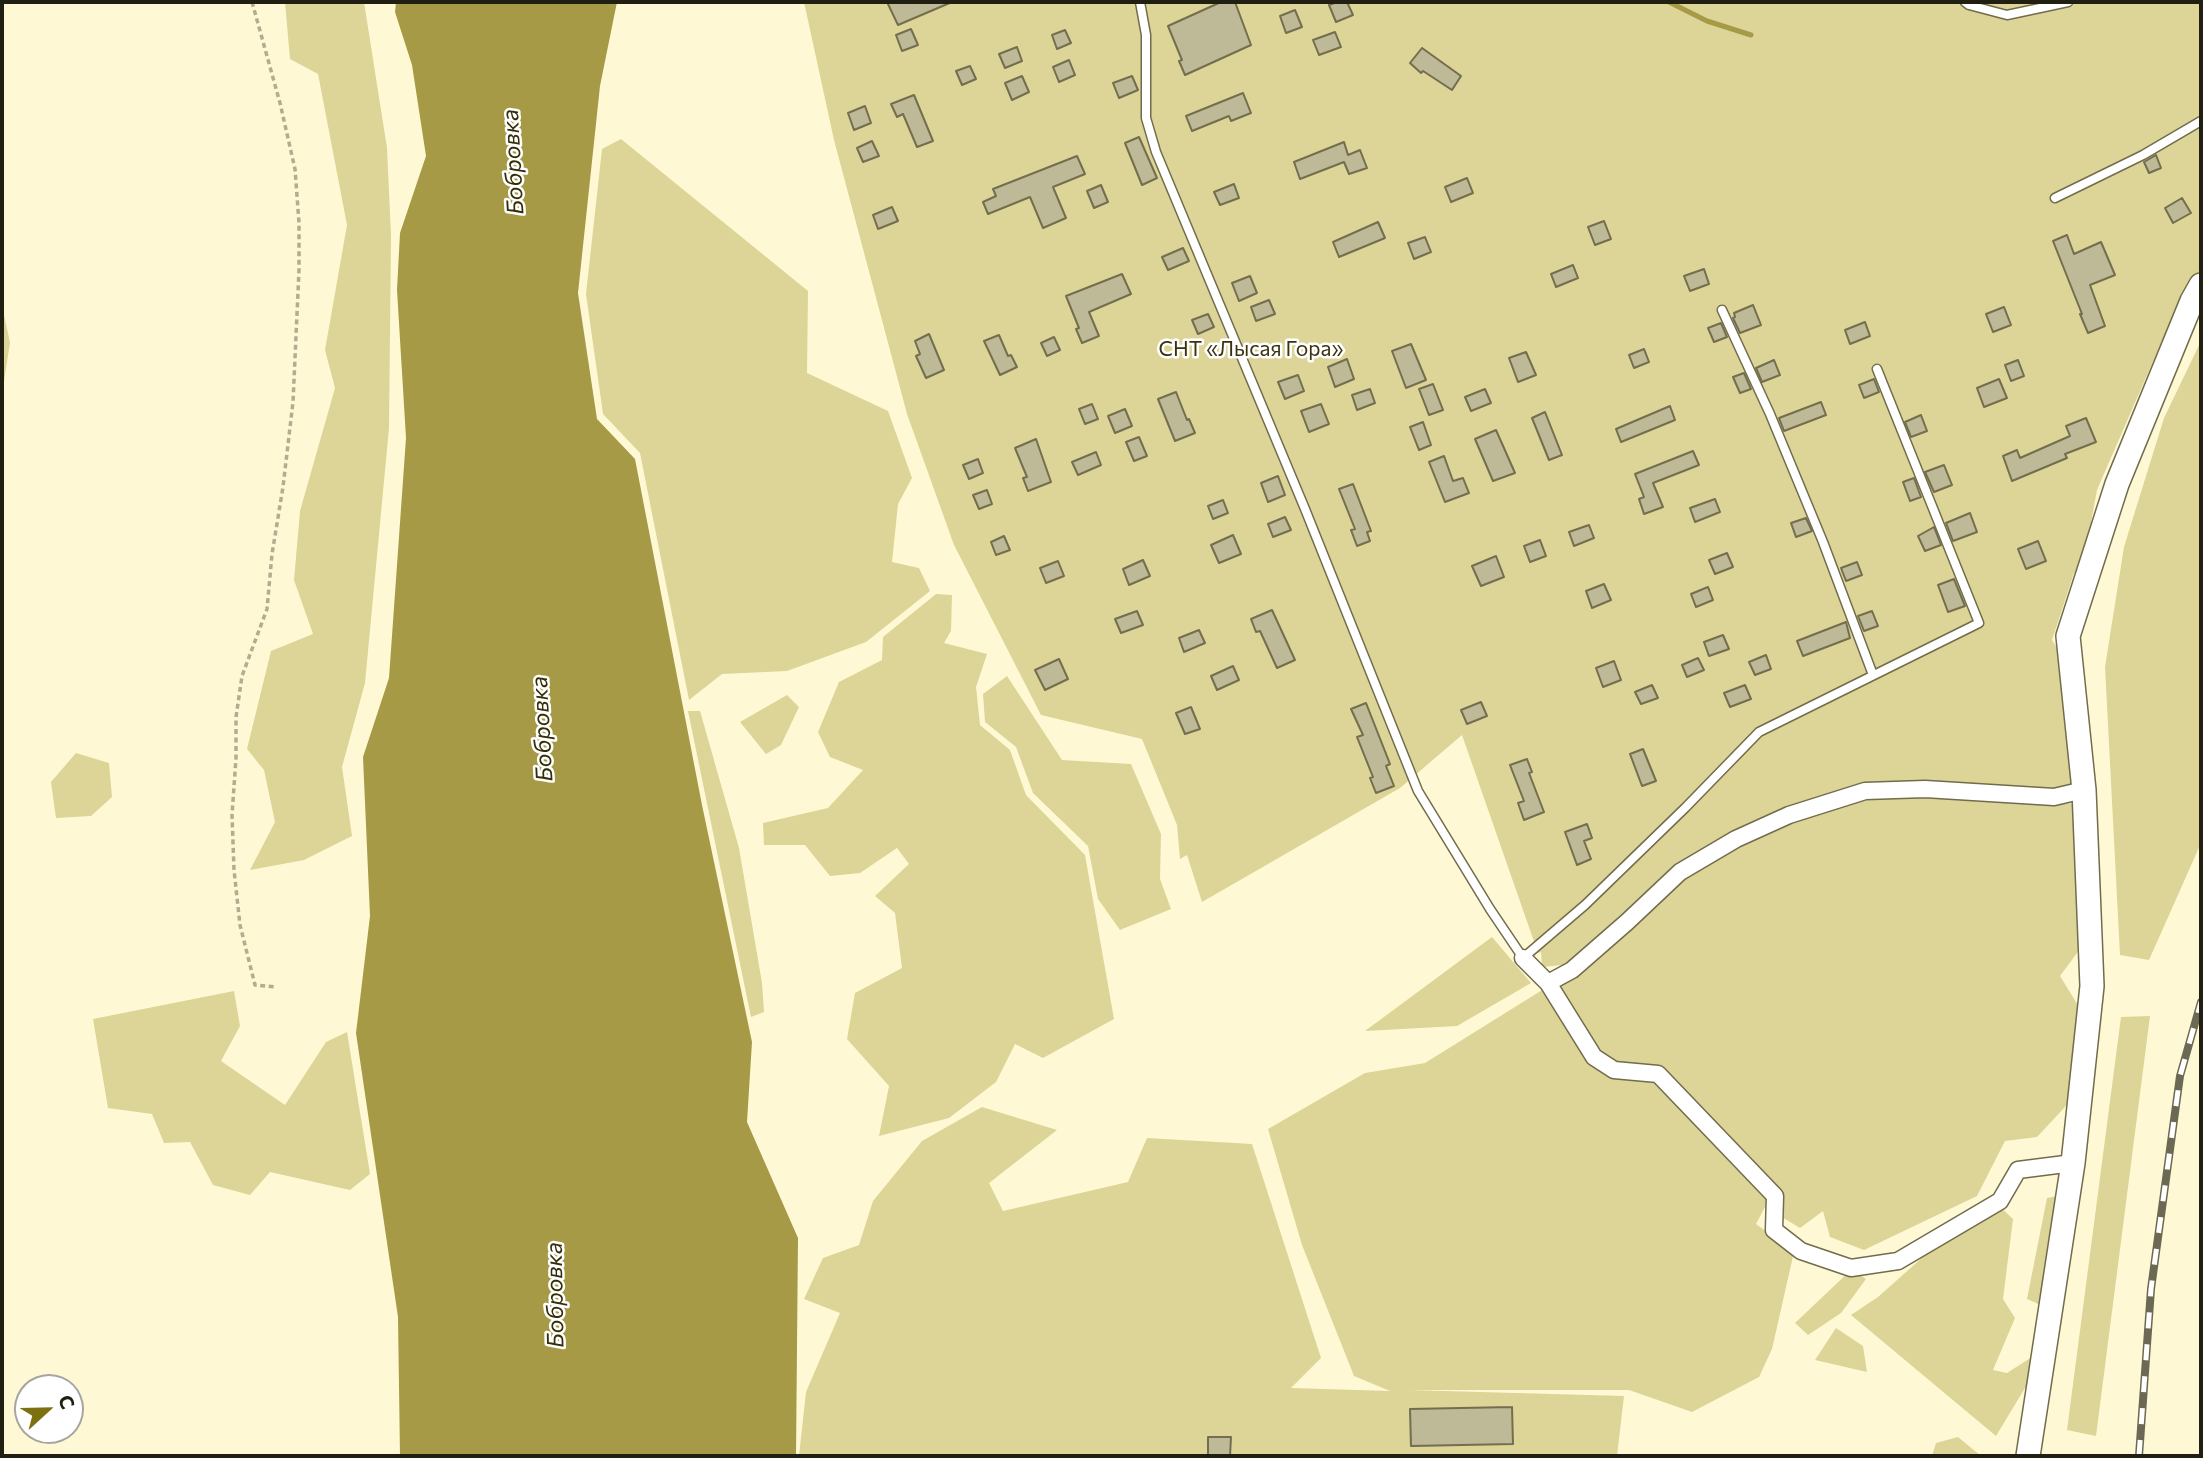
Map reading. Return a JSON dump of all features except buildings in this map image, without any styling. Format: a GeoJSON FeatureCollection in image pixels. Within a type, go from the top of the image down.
{"type":"FeatureCollection","features":[{"type":"Feature","properties":{"kind":"main road"},"geometry":{"type":"LineString","coordinates":[[2028,1456],[2073,1163],[2092,986],[2084,790],[2067,636],[2117,484],[2201,285]]}},
{"type":"Feature","properties":{"kind":"street"},"geometry":{"type":"LineString","coordinates":[[1548,983],[1572,970],[1680,872],[1736,839],[1789,815],[1865,791],[1925,789],[2054,797],[2084,790]]}},
{"type":"Feature","properties":{"kind":"street"},"geometry":{"type":"LineString","coordinates":[[1523,958],[1548,983],[1594,1057],[1614,1070],[1658,1074],[1775,1196],[1774,1230],[1801,1251],[1851,1268],[1898,1261],[2000,1201],[2018,1170],[2073,1163]]}},
{"type":"Feature","properties":{"kind":"lane"},"geometry":{"type":"LineString","coordinates":[[1140,2],[1146,34],[1146,118],[1156,152],[1305,509],[1418,791],[1523,958],[1585,905],[1759,732],[1979,623],[1877,369]]}},
{"type":"Feature","properties":{"kind":"lane"},"geometry":{"type":"LineString","coordinates":[[1965,2],[2007,15],[2068,2]]}},
{"type":"Feature","properties":{"kind":"lane"},"geometry":{"type":"LineString","coordinates":[[2055,198],[2143,155],[2201,121]]}},
{"type":"Feature","properties":{"kind":"lane"},"geometry":{"type":"LineString","coordinates":[[1722,310],[1824,542],[1873,675]]}},
{"type":"Feature","properties":{"kind":"path"},"geometry":{"type":"LineString","coordinates":[[252,2],[295,169],[299,223],[295,354],[285,474],[272,554],[267,609],[242,676],[236,717],[232,815],[240,925],[255,985],[276,987]]}},
{"type":"Feature","properties":{"kind":"green space"},"geometry":{"type":"Polygon","coordinates":[[[285,2],[364,2],[387,148],[391,235],[389,428],[365,683],[342,767],[352,836],[304,860],[250,870],[275,822],[264,770],[247,749],[271,651],[313,634],[294,580],[300,511],[335,388],[325,350],[347,225],[318,74],[290,59],[285,2]]]}},
{"type":"Feature","properties":{"kind":"green space","name":"СНТ «Лысая Гора»"},"geometry":{"type":"Polygon","coordinates":[[[804,2],[2201,2],[2201,267],[2164,336],[2097,490],[2091,522],[2097,529],[2084,571],[2074,573],[2052,640],[2076,678],[2079,785],[2049,792],[1931,781],[1843,790],[1750,826],[1572,964],[1542,967],[1541,952],[1538,953],[1462,735],[1400,788],[1202,902],[1187,855],[1180,859],[1177,825],[1142,739],[1041,715],[954,545],[907,414],[834,140],[804,2]]]}},
{"type":"Feature","properties":{"kind":"green space"},"geometry":{"type":"Polygon","coordinates":[[[621,139],[808,291],[807,373],[888,411],[912,478],[898,504],[892,562],[919,568],[930,591],[866,642],[787,671],[722,674],[689,700],[640,453],[603,414],[586,294],[602,149],[621,139]]]}},
{"type":"Feature","properties":{"kind":"green space"},"geometry":{"type":"Polygon","coordinates":[[[2,305],[10,343],[2,394],[2,305]]]}},
{"type":"Feature","properties":{"kind":"green space"},"geometry":{"type":"Polygon","coordinates":[[[2201,341],[2201,843],[2149,960],[2120,955],[2105,667],[2124,547],[2164,418],[2201,341]]]}},
{"type":"Feature","properties":{"kind":"green space"},"geometry":{"type":"Polygon","coordinates":[[[936,594],[952,595],[951,631],[944,643],[987,654],[976,687],[980,725],[1010,750],[1026,795],[1085,855],[1114,1019],[1043,1058],[1015,1044],[996,1082],[949,1118],[879,1136],[889,1086],[847,1039],[855,993],[902,968],[895,913],[875,896],[909,864],[897,848],[860,873],[830,876],[805,845],[764,845],[763,823],[828,808],[863,770],[830,757],[818,732],[839,682],[882,660],[883,637],[936,594]]]}},
{"type":"Feature","properties":{"kind":"green space"},"geometry":{"type":"Polygon","coordinates":[[[1007,676],[1062,760],[1131,764],[1161,834],[1160,879],[1171,909],[1120,930],[1098,899],[1088,846],[1033,793],[1016,747],[985,722],[983,694],[1007,676]]]}},
{"type":"Feature","properties":{"kind":"green space"},"geometry":{"type":"Polygon","coordinates":[[[787,695],[799,707],[781,745],[766,754],[740,722],[787,695]]]}},
{"type":"Feature","properties":{"kind":"green space"},"geometry":{"type":"Polygon","coordinates":[[[688,711],[700,711],[739,848],[762,983],[764,1012],[751,1017],[688,711]]]}},
{"type":"Feature","properties":{"kind":"green space"},"geometry":{"type":"Polygon","coordinates":[[[76,753],[109,763],[112,797],[91,816],[56,818],[51,782],[76,753]]]}},
{"type":"Feature","properties":{"kind":"green space"},"geometry":{"type":"Polygon","coordinates":[[[1877,793],[2077,804],[2083,945],[2060,976],[2084,1015],[2082,1077],[2065,1107],[2037,1137],[2005,1141],[1977,1196],[1864,1250],[1830,1237],[1823,1211],[1800,1228],[1765,1207],[1756,1224],[1794,1252],[1772,1349],[1759,1377],[1692,1412],[1629,1390],[1408,1390],[1624,1396],[1617,1456],[799,1456],[806,1392],[840,1313],[804,1299],[823,1258],[859,1245],[873,1201],[922,1141],[982,1107],[1057,1130],[989,1183],[1003,1211],[1128,1182],[1147,1138],[1252,1144],[1321,1358],[1291,1388],[1390,1391],[1354,1376],[1302,1245],[1268,1129],[1365,1073],[1425,1063],[1584,964],[1688,869],[1778,822],[1877,793]]]}},
{"type":"Feature","properties":{"kind":"green space"},"geometry":{"type":"Polygon","coordinates":[[[1492,937],[1531,983],[1457,1026],[1365,1031],[1492,937]]]}},
{"type":"Feature","properties":{"kind":"green space"},"geometry":{"type":"Polygon","coordinates":[[[234,991],[240,1026],[221,1061],[285,1105],[326,1042],[347,1032],[370,1174],[350,1190],[270,1172],[250,1195],[213,1185],[190,1142],[164,1143],[152,1114],[108,1108],[93,1019],[234,991]]]}},
{"type":"Feature","properties":{"kind":"green space"},"geometry":{"type":"Polygon","coordinates":[[[2150,1016],[2096,1436],[2067,1430],[2121,1017],[2150,1016]]]}},
{"type":"Feature","properties":{"kind":"green space"},"geometry":{"type":"Polygon","coordinates":[[[2063,1195],[2045,1307],[2027,1299],[2047,1198],[2063,1195]]]}},
{"type":"Feature","properties":{"kind":"green space"},"geometry":{"type":"Polygon","coordinates":[[[1994,1201],[2013,1219],[2003,1299],[2015,1318],[1993,1370],[2007,1373],[2035,1355],[2031,1378],[1996,1436],[1851,1315],[1878,1297],[1969,1216],[1994,1201]]]}},
{"type":"Feature","properties":{"kind":"green space"},"geometry":{"type":"Polygon","coordinates":[[[1852,1269],[1866,1279],[1841,1313],[1808,1335],[1795,1323],[1852,1269]]]}},
{"type":"Feature","properties":{"kind":"green space"},"geometry":{"type":"Polygon","coordinates":[[[1836,1328],[1863,1346],[1867,1372],[1815,1360],[1836,1328]]]}},
{"type":"Feature","properties":{"kind":"green space"},"geometry":{"type":"Polygon","coordinates":[[[1958,1437],[1981,1456],[1932,1456],[1936,1443],[1958,1437]]]}},
{"type":"Feature","properties":{"kind":"water","name":"Бобровка"},"geometry":{"type":"Polygon","coordinates":[[[396,2],[617,2],[600,86],[578,293],[597,419],[635,459],[702,805],[752,1042],[747,1122],[798,1238],[796,1456],[400,1456],[398,1317],[356,1033],[370,916],[363,757],[389,678],[406,438],[397,290],[400,233],[426,156],[412,65],[395,12],[396,2]]]}},
{"type":"Feature","properties":{"kind":"waterway"},"geometry":{"type":"LineString","coordinates":[[1669,2],[1707,21],[1751,35]]}},
{"type":"Feature","properties":{"kind":"railway"},"geometry":{"type":"LineString","coordinates":[[2139,1456],[2151,1289],[2180,1076],[2201,1002]]}}]}
